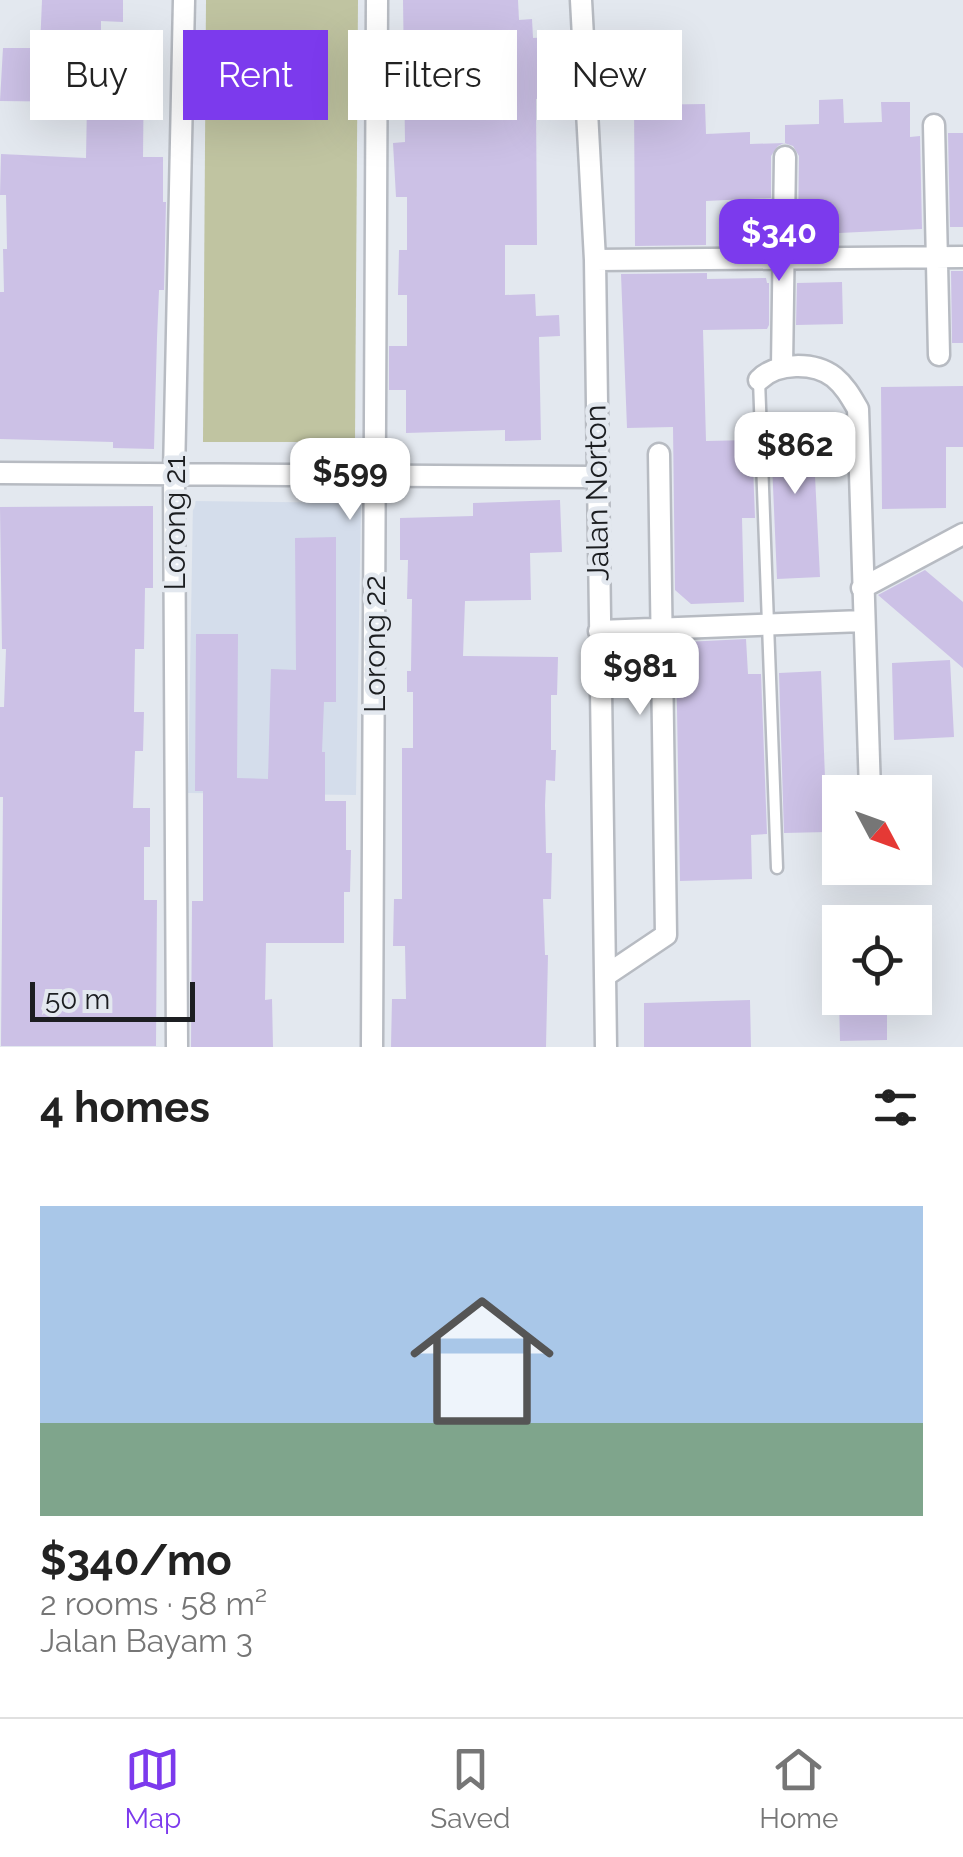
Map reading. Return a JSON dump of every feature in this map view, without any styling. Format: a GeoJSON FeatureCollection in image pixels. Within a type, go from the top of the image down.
{"type":"FeatureCollection","features":[{"type":"Feature","properties":{"kind":"street","name":"Lorong 21"},"geometry":{"type":"LineString","coordinates":[[177,1047],[174,474],[184,0]]}},
{"type":"Feature","properties":{"kind":"street","name":"Lorong 22"},"geometry":{"type":"LineString","coordinates":[[372,1047],[378,0]]}},
{"type":"Feature","properties":{"kind":"street","name":"Jalan Norton"},"geometry":{"type":"LineString","coordinates":[[581,0],[595,260],[606,1047]]}},
{"type":"Feature","properties":{"kind":"street"},"geometry":{"type":"LineString","coordinates":[[934,125],[938,355]]}},
{"type":"Feature","properties":{"kind":"street"},"geometry":{"type":"LineString","coordinates":[[782,368],[785,157]]}},
{"type":"Feature","properties":{"kind":"street"},"geometry":{"type":"LineString","coordinates":[[595,260],[963,257]]}},
{"type":"Feature","properties":{"kind":"street"},"geometry":{"type":"LineString","coordinates":[[760,380],[768,371],[782,368],[808,368],[830,374],[848,390],[858,410],[869,775]]}},
{"type":"Feature","properties":{"kind":"street"},"geometry":{"type":"LineString","coordinates":[[606,976],[666,935],[660,454]]}},
{"type":"Feature","properties":{"kind":"street"},"geometry":{"type":"LineString","coordinates":[[0,472],[596,476]]}},
{"type":"Feature","properties":{"kind":"street"},"geometry":{"type":"LineString","coordinates":[[862,588],[963,534]]}},
{"type":"Feature","properties":{"kind":"street"},"geometry":{"type":"LineString","coordinates":[[599,632],[863,620]]}},
{"type":"Feature","properties":{"kind":"lane"},"geometry":{"type":"LineString","coordinates":[[760,380],[778,868]]}},
{"type":"Feature","properties":{"kind":"shaded area"},"geometry":{"type":"Polygon","coordinates":[[[193,501],[361,503],[356,795],[188,793],[193,501]]]}},
{"type":"Feature","properties":{"kind":"green space"},"geometry":{"type":"Polygon","coordinates":[[[206,0],[358,0],[358,30],[348,30],[348,120],[357,120],[355,442],[203,442],[205,120],[328,120],[328,30],[206,30],[206,0]]]}},
{"type":"Feature","properties":{"kind":"building"},"geometry":{"type":"Polygon","coordinates":[[[42,0],[123,0],[123,22],[101,21],[101,30],[41,30],[42,0]]]}},
{"type":"Feature","properties":{"kind":"building"},"geometry":{"type":"Polygon","coordinates":[[[403,0],[518,0],[519,20],[532,19],[533,38],[537,38],[537,245],[505,245],[505,295],[535,294],[536,316],[559,315],[560,336],[539,337],[541,440],[505,441],[505,430],[406,433],[406,390],[389,390],[389,346],[407,346],[407,295],[398,295],[399,250],[407,250],[407,197],[396,197],[393,143],[405,142],[405,120],[517,120],[517,30],[403,30],[403,0]]]}},
{"type":"Feature","properties":{"kind":"building"},"geometry":{"type":"Polygon","coordinates":[[[3,48],[30,48],[30,101],[0,101],[3,48]]]}},
{"type":"Feature","properties":{"kind":"building"},"geometry":{"type":"Polygon","coordinates":[[[843,99],[844,123],[882,122],[881,102],[910,102],[910,137],[920,136],[922,229],[798,235],[799,156],[793,146],[784,143],[785,125],[819,124],[819,100],[843,99]]]}},
{"type":"Feature","properties":{"kind":"building"},"geometry":{"type":"Polygon","coordinates":[[[682,104],[705,104],[706,134],[750,132],[750,144],[784,143],[771,156],[771,198],[706,201],[706,245],[635,246],[634,120],[682,120],[682,104]]]}},
{"type":"Feature","properties":{"kind":"building"},"geometry":{"type":"Polygon","coordinates":[[[87,120],[143,120],[143,157],[163,157],[164,290],[159,290],[154,449],[113,448],[113,442],[0,439],[0,292],[4,292],[3,249],[7,249],[6,195],[0,195],[1,154],[86,158],[87,120]]]}},
{"type":"Feature","properties":{"kind":"building"},"geometry":{"type":"Polygon","coordinates":[[[948,133],[963,133],[963,227],[950,227],[948,133]]]}},
{"type":"Feature","properties":{"kind":"building"},"geometry":{"type":"Polygon","coordinates":[[[951,271],[963,271],[963,343],[952,343],[951,271]]]}},
{"type":"Feature","properties":{"kind":"building"},"geometry":{"type":"Polygon","coordinates":[[[707,273],[707,279],[766,278],[769,325],[767,329],[703,330],[706,441],[752,440],[755,518],[742,518],[744,602],[691,604],[675,590],[673,427],[627,428],[621,274],[707,273]]]}},
{"type":"Feature","properties":{"kind":"building"},"geometry":{"type":"Polygon","coordinates":[[[842,282],[843,324],[796,325],[797,283],[842,282]]]}},
{"type":"Feature","properties":{"kind":"building"},"geometry":{"type":"Polygon","coordinates":[[[963,386],[963,447],[946,447],[946,508],[882,509],[881,387],[963,386]]]}},
{"type":"Feature","properties":{"kind":"building"},"geometry":{"type":"Polygon","coordinates":[[[812,415],[820,577],[777,579],[770,417],[812,415]]]}},
{"type":"Feature","properties":{"kind":"building"},"geometry":{"type":"Polygon","coordinates":[[[560,500],[562,552],[530,553],[531,600],[465,601],[463,656],[558,657],[557,695],[551,695],[555,781],[546,780],[545,805],[546,853],[552,853],[551,899],[543,899],[548,955],[546,1047],[391,1047],[392,999],[406,999],[405,946],[393,946],[394,899],[402,899],[402,748],[413,748],[413,692],[407,692],[412,599],[407,599],[408,560],[400,560],[400,518],[473,516],[473,503],[560,500]]]}},
{"type":"Feature","properties":{"kind":"building"},"geometry":{"type":"Polygon","coordinates":[[[153,506],[153,588],[145,588],[144,649],[135,649],[134,712],[144,712],[143,751],[135,751],[133,808],[150,808],[150,847],[144,847],[144,900],[157,900],[156,1046],[1,1046],[0,707],[4,707],[6,649],[2,649],[0,507],[153,506]]]}},
{"type":"Feature","properties":{"kind":"building"},"geometry":{"type":"Polygon","coordinates":[[[336,537],[336,702],[324,702],[322,752],[325,801],[346,801],[346,850],[351,850],[350,892],[344,892],[344,943],[266,943],[265,1000],[272,999],[273,1047],[191,1047],[192,901],[203,901],[203,791],[195,791],[196,634],[238,634],[237,778],[268,779],[271,669],[296,670],[295,538],[336,537]]]}},
{"type":"Feature","properties":{"kind":"building"},"geometry":{"type":"Polygon","coordinates":[[[925,570],[963,602],[963,668],[878,595],[925,570]]]}},
{"type":"Feature","properties":{"kind":"building"},"geometry":{"type":"Polygon","coordinates":[[[746,639],[748,674],[761,674],[767,834],[751,835],[752,879],[680,881],[676,651],[685,642],[746,639]]]}},
{"type":"Feature","properties":{"kind":"building"},"geometry":{"type":"Polygon","coordinates":[[[950,660],[954,737],[894,740],[892,663],[950,660]]]}},
{"type":"Feature","properties":{"kind":"building"},"geometry":{"type":"Polygon","coordinates":[[[821,671],[825,775],[822,832],[784,833],[779,673],[821,671]]]}},
{"type":"Feature","properties":{"kind":"building"},"geometry":{"type":"Polygon","coordinates":[[[750,1000],[751,1047],[644,1047],[644,1003],[750,1000]]]}},
{"type":"Feature","properties":{"kind":"building"},"geometry":{"type":"Polygon","coordinates":[[[839,1015],[887,1015],[887,1040],[840,1041],[839,1015]]]}}]}
